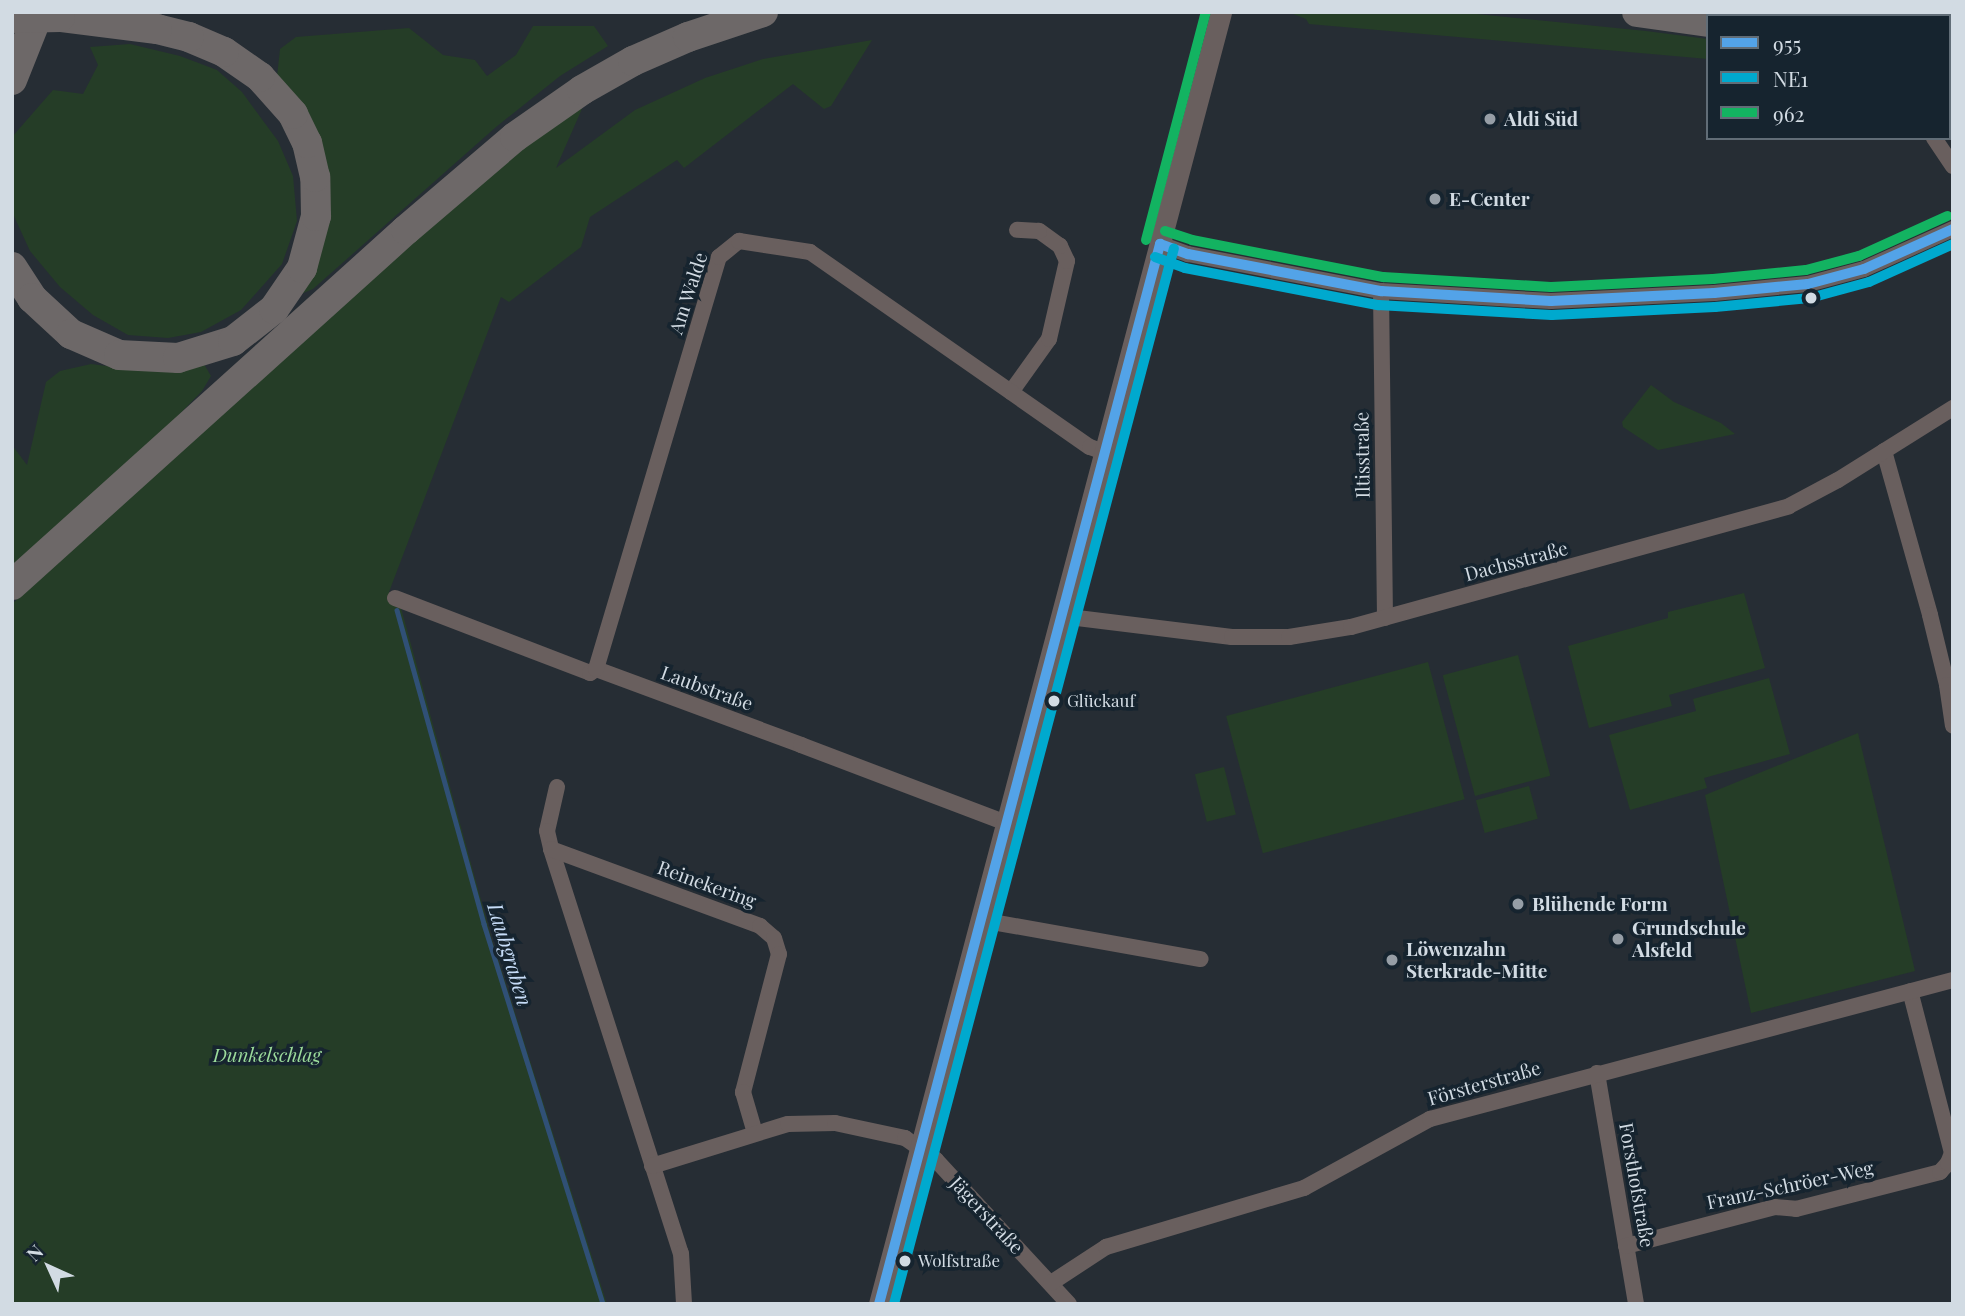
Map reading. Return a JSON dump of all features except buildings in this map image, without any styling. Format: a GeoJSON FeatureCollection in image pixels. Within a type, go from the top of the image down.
{"type":"FeatureCollection","features":[{"type":"Feature","properties":{"kind":"highway"},"geometry":{"type":"LineString","coordinates":[[12,18],[146,12]]}},
{"type":"Feature","properties":{"kind":"highway"},"geometry":{"type":"LineString","coordinates":[[12,585],[406,230],[515,137],[582,90],[633,61],[688,37],[763,12]]}},
{"type":"Feature","properties":{"kind":"highway"},"geometry":{"type":"LineString","coordinates":[[1637,12],[1706,22]]}},
{"type":"Feature","properties":{"kind":"highway"},"geometry":{"type":"LineString","coordinates":[[12,80],[49,15]]}},
{"type":"Feature","properties":{"kind":"highway"},"geometry":{"type":"LineString","coordinates":[[12,267],[41,309],[82,340],[120,355],[178,358],[233,341],[274,309],[302,268],[316,216],[315,177],[307,143],[293,114],[260,77],[224,52],[189,37],[137,26],[49,15]]}},
{"type":"Feature","properties":{"kind":"street"},"geometry":{"type":"LineString","coordinates":[[879,1304],[1221,12]]}},
{"type":"Feature","properties":{"kind":"street"},"geometry":{"type":"LineString","coordinates":[[1935,140],[1953,166]]}},
{"type":"Feature","properties":{"kind":"street"},"geometry":{"type":"LineString","coordinates":[[1160,244],[1188,254],[1381,291],[1551,301],[1773,288],[1823,281],[1864,268],[1953,229]]}},
{"type":"Feature","properties":{"kind":"street"},"geometry":{"type":"LineString","coordinates":[[1011,392],[1049,339],[1067,261],[1060,246],[1039,231],[1017,230]]}},
{"type":"Feature","properties":{"kind":"street","name":"Am Walde"},"geometry":{"type":"LineString","coordinates":[[596,670],[719,257],[729,246],[745,240],[810,252],[1090,447],[1104,452]]}},
{"type":"Feature","properties":{"kind":"street","name":"Iltisstraße"},"geometry":{"type":"LineString","coordinates":[[1381,291],[1385,618]]}},
{"type":"Feature","properties":{"kind":"street","name":"Dachsstraße"},"geometry":{"type":"LineString","coordinates":[[1061,616],[1211,635],[1262,638],[1316,635],[1765,515],[1814,494],[1953,408]]}},
{"type":"Feature","properties":{"kind":"street"},"geometry":{"type":"LineString","coordinates":[[1884,451],[1933,627],[1947,685],[1953,726]]}},
{"type":"Feature","properties":{"kind":"street","name":"Laubstraße"},"geometry":{"type":"LineString","coordinates":[[395,598],[590,673],[596,670],[1006,822]]}},
{"type":"Feature","properties":{"kind":"street"},"geometry":{"type":"LineString","coordinates":[[557,787],[547,831],[551,849],[681,1253],[684,1304]]}},
{"type":"Feature","properties":{"kind":"street","name":"Reinekering"},"geometry":{"type":"LineString","coordinates":[[551,849],[760,926],[774,938],[779,954],[743,1093],[755,1133]]}},
{"type":"Feature","properties":{"kind":"street"},"geometry":{"type":"LineString","coordinates":[[981,919],[1201,959]]}},
{"type":"Feature","properties":{"kind":"street","name":"Försterstraße"},"geometry":{"type":"LineString","coordinates":[[1051,1283],[1106,1247],[1304,1188],[1430,1119],[1953,980]]}},
{"type":"Feature","properties":{"kind":"street","name":"Franz-Schröer-Weg"},"geometry":{"type":"LineString","coordinates":[[1626,1246],[1776,1206],[1796,1209],[1940,1172],[1952,1153],[1910,991]]}},
{"type":"Feature","properties":{"kind":"street","name":"Forsthofstraße"},"geometry":{"type":"LineString","coordinates":[[1597,1073],[1636,1304]]}},
{"type":"Feature","properties":{"kind":"street"},"geometry":{"type":"LineString","coordinates":[[652,1166],[788,1124],[835,1123],[905,1138],[920,1147]]}},
{"type":"Feature","properties":{"kind":"street","name":"Jägerstraße"},"geometry":{"type":"LineString","coordinates":[[920,1147],[1069,1304]]}},
{"type":"Feature","properties":{"kind":"green space"},"geometry":{"type":"Polygon","coordinates":[[[1288,12],[1457,12],[1706,39],[1706,59],[1309,24],[1306,19],[1288,12]]]}},
{"type":"Feature","properties":{"kind":"green space"},"geometry":{"type":"Polygon","coordinates":[[[533,26],[594,26],[608,46],[560,76],[496,127],[313,289],[301,294],[324,236],[277,77],[280,49],[296,37],[409,28],[443,55],[475,60],[487,76],[516,55],[533,26]]]}},
{"type":"Feature","properties":{"kind":"green space","name":"Dunkelschlag"},"geometry":{"type":"Polygon","coordinates":[[[872,40],[831,106],[824,109],[793,84],[684,168],[677,160],[590,217],[581,247],[509,302],[501,297],[389,592],[398,597],[492,940],[607,1304],[12,1304],[12,604],[373,275],[529,144],[585,102],[556,168],[635,110],[705,78],[763,59],[872,40]]]}},
{"type":"Feature","properties":{"kind":"green space"},"geometry":{"type":"Polygon","coordinates":[[[130,44],[180,56],[217,70],[242,92],[278,141],[293,176],[297,221],[282,264],[241,310],[201,332],[168,338],[128,335],[93,315],[60,287],[30,251],[13,214],[12,137],[53,90],[83,94],[98,65],[90,47],[130,44]]]}},
{"type":"Feature","properties":{"kind":"green space"},"geometry":{"type":"Polygon","coordinates":[[[91,364],[122,368],[204,364],[211,376],[202,391],[163,431],[12,570],[12,445],[27,465],[46,382],[60,371],[91,364]]]}},
{"type":"Feature","properties":{"kind":"green space"},"geometry":{"type":"Polygon","coordinates":[[[1651,385],[1674,402],[1721,423],[1735,434],[1658,450],[1623,427],[1622,422],[1651,385]]]}},
{"type":"Feature","properties":{"kind":"green space"},"geometry":{"type":"Polygon","coordinates":[[[1744,593],[1765,668],[1669,695],[1672,706],[1589,728],[1568,646],[1668,618],[1668,612],[1744,593]]]}},
{"type":"Feature","properties":{"kind":"green space"},"geometry":{"type":"Polygon","coordinates":[[[1518,655],[1550,776],[1475,796],[1443,675],[1518,655]]]}},
{"type":"Feature","properties":{"kind":"green space"},"geometry":{"type":"Polygon","coordinates":[[[1428,662],[1465,799],[1263,853],[1226,716],[1428,662]]]}},
{"type":"Feature","properties":{"kind":"green space"},"geometry":{"type":"Polygon","coordinates":[[[1769,678],[1790,754],[1704,778],[1707,788],[1630,810],[1609,735],[1696,711],[1693,699],[1769,678]]]}},
{"type":"Feature","properties":{"kind":"green space"},"geometry":{"type":"Polygon","coordinates":[[[1858,733],[1915,971],[1751,1013],[1705,795],[1858,733]]]}},
{"type":"Feature","properties":{"kind":"green space"},"geometry":{"type":"Polygon","coordinates":[[[1224,767],[1236,815],[1207,822],[1195,774],[1224,767]]]}},
{"type":"Feature","properties":{"kind":"green space"},"geometry":{"type":"Polygon","coordinates":[[[1529,786],[1538,819],[1485,833],[1476,800],[1529,786]]]}},
{"type":"Feature","properties":{"kind":"waterway","name":"Laubgraben"},"geometry":{"type":"LineString","coordinates":[[397,610],[484,924],[603,1304]]}},
{"type":"Feature","properties":{"kind":"transit line","name":"962"},"geometry":{"type":"LineString","coordinates":[[1146,240],[1206,12]]}},
{"type":"Feature","properties":{"kind":"transit line","name":"962"},"geometry":{"type":"LineString","coordinates":[[1165,231],[1192,240],[1383,277],[1551,287],[1713,279],[1806,270],[1859,256],[1947,216]]}},
{"type":"Feature","properties":{"kind":"transit line","name":"955"},"geometry":{"type":"LineString","coordinates":[[1160,244],[1188,254],[1381,291],[1551,301],[1714,293],[1808,284],[1864,269],[1953,229]]}},
{"type":"Feature","properties":{"kind":"transit line","name":"955"},"geometry":{"type":"LineString","coordinates":[[879,1304],[1160,244]]}},
{"type":"Feature","properties":{"kind":"transit line","name":"NE1"},"geometry":{"type":"LineString","coordinates":[[1155,257],[1185,268],[1378,305],[1552,315],[1715,307],[1810,298],[1869,282],[1953,244]]}},
{"type":"Feature","properties":{"kind":"transit line","name":"NE1"},"geometry":{"type":"LineString","coordinates":[[894,1304],[1174,248]]}},
{"type":"Feature","properties":{"kind":"place","name":"Aldi Süd"},"geometry":{"type":"Point","coordinates":[1490,119]}},
{"type":"Feature","properties":{"kind":"place","name":"E-Center"},"geometry":{"type":"Point","coordinates":[1435,199]}},
{"type":"Feature","properties":{"kind":"place","name":"Glückauf"},"geometry":{"type":"Point","coordinates":[1054,701]}},
{"type":"Feature","properties":{"kind":"place","name":"Blühende Form"},"geometry":{"type":"Point","coordinates":[1518,904]}},
{"type":"Feature","properties":{"kind":"place","name":"Grundschule Alsfeld"},"geometry":{"type":"Point","coordinates":[1618,939]}},
{"type":"Feature","properties":{"kind":"place","name":"Löwenzahn Sterkrade-Mitte"},"geometry":{"type":"Point","coordinates":[1392,960]}},
{"type":"Feature","properties":{"kind":"place","name":"Wolfstraße"},"geometry":{"type":"Point","coordinates":[905,1261]}}]}
